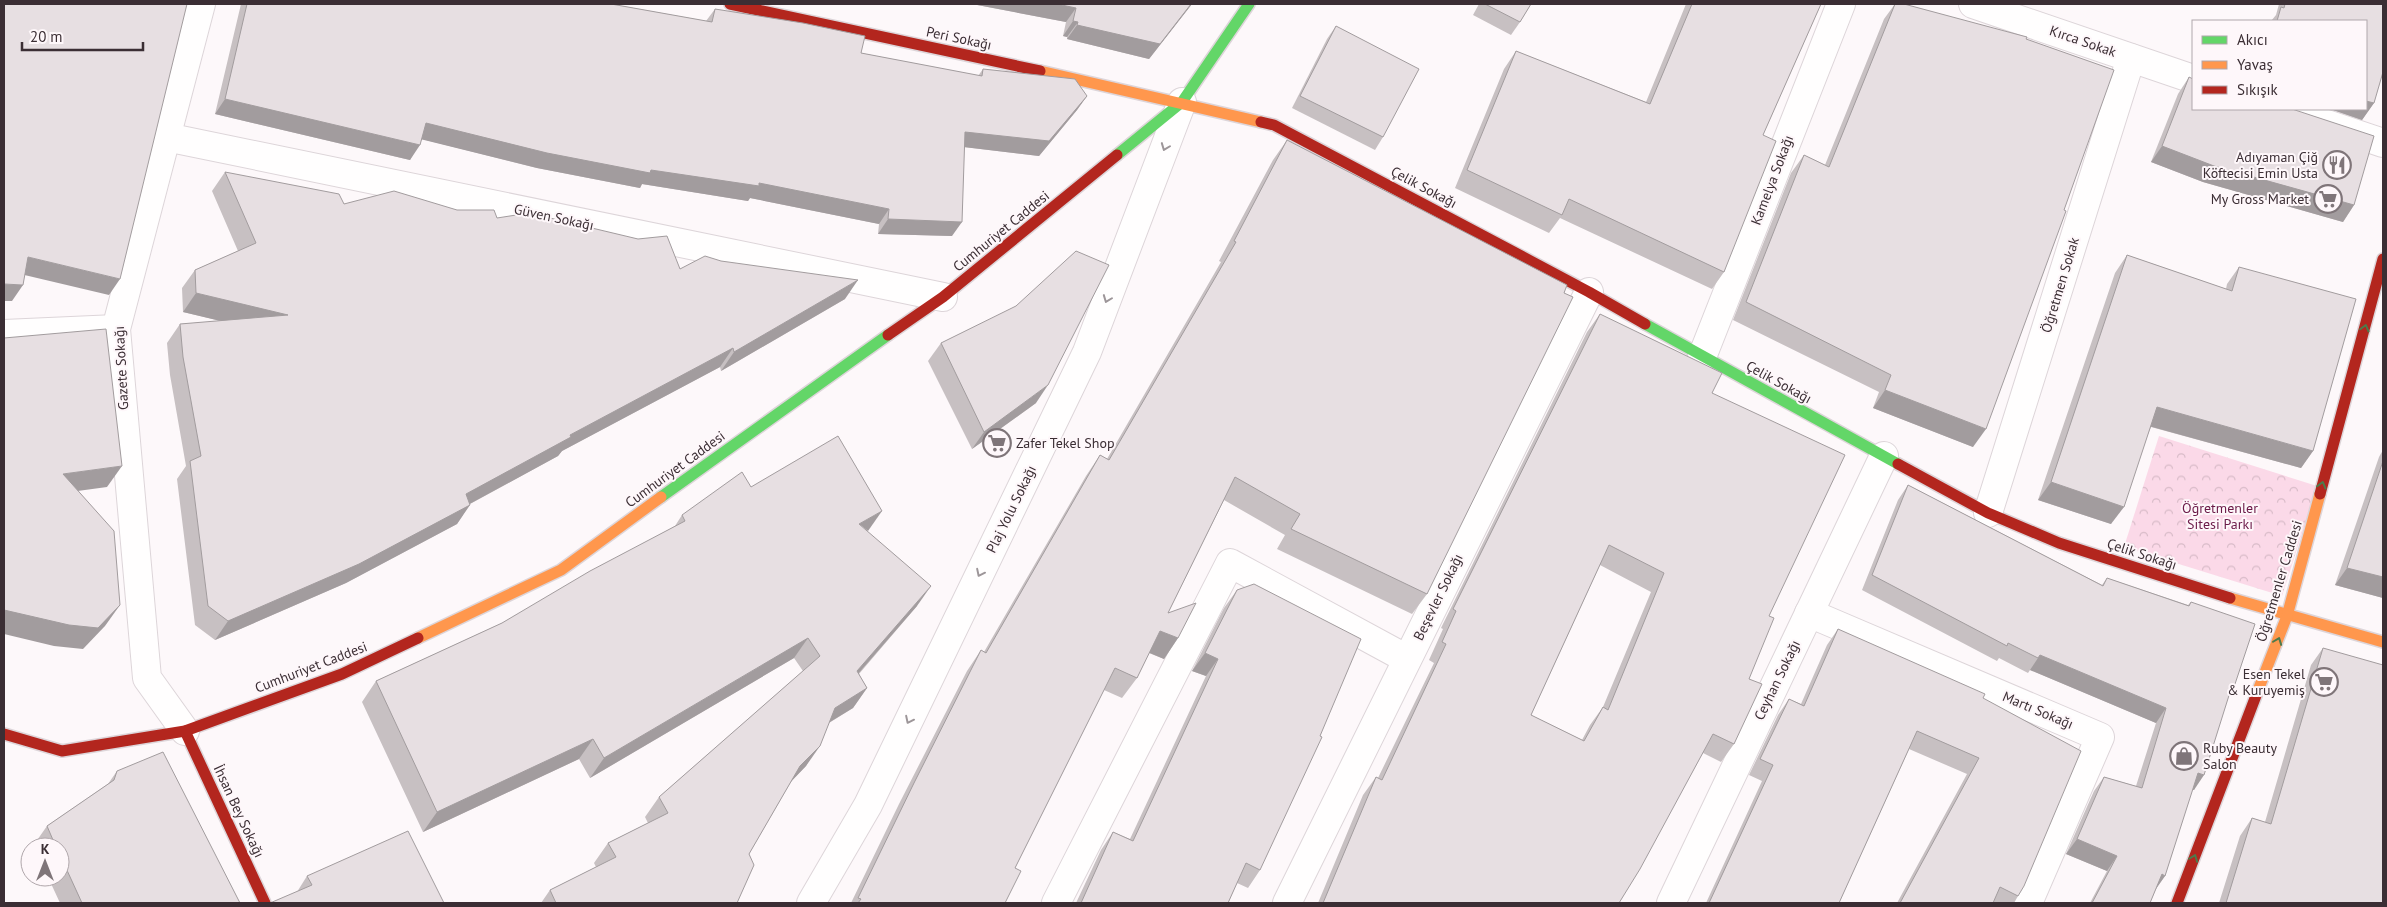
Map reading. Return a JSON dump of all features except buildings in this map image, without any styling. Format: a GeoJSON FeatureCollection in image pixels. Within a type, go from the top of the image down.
{"type":"FeatureCollection","features":[{"type":"Feature","properties":{"kind":"main road","name":"Peri Sokağı"},"geometry":{"type":"LineString","coordinates":[[730,4],[1182,102]]}},
{"type":"Feature","properties":{"kind":"main road","name":"Cumhuriyet Caddesi"},"geometry":{"type":"LineString","coordinates":[[4,734],[62,751],[185,730],[342,674],[561,570],[796,400],[943,297],[1182,102],[1249,4]]}},
{"type":"Feature","properties":{"kind":"main road","name":"Çelik Sokağı"},"geometry":{"type":"LineString","coordinates":[[1182,102],[1274,125],[1589,292],[1702,357],[1988,513],[2059,543],[2287,616],[2383,642]]}},
{"type":"Feature","properties":{"kind":"main road","name":"Öğretmenler Caddesi"},"geometry":{"type":"LineString","coordinates":[[2177,903],[2287,616],[2383,259]]}},
{"type":"Feature","properties":{"kind":"main road","name":"İhsan Bey Sokağı"},"geometry":{"type":"LineString","coordinates":[[185,730],[265,903]]}},
{"type":"Feature","properties":{"kind":"street","name":"Gazete Sokağı"},"geometry":{"type":"LineString","coordinates":[[185,730],[147,678],[116,329],[201,4]]}},
{"type":"Feature","properties":{"kind":"street","name":"Kamelya Sokağı"},"geometry":{"type":"LineString","coordinates":[[1702,357],[1841,4]]}},
{"type":"Feature","properties":{"kind":"street","name":"Kırca Sokak"},"geometry":{"type":"LineString","coordinates":[[1973,4],[2192,79]]}},
{"type":"Feature","properties":{"kind":"street","name":"Öğretmen Sokak"},"geometry":{"type":"LineString","coordinates":[[1988,513],[2131,58]]}},
{"type":"Feature","properties":{"kind":"street","name":"Plaj Yolu Sokağı"},"geometry":{"type":"LineString","coordinates":[[811,903],[868,805],[1087,352],[1182,102]]}},
{"type":"Feature","properties":{"kind":"street"},"geometry":{"type":"LineString","coordinates":[[2285,110],[2383,143]]}},
{"type":"Feature","properties":{"kind":"street","name":"Güven Sokağı"},"geometry":{"type":"LineString","coordinates":[[166,137],[943,297]]}},
{"type":"Feature","properties":{"kind":"street","name":"Beşevler Sokağı"},"geometry":{"type":"LineString","coordinates":[[1287,903],[1589,292]]}},
{"type":"Feature","properties":{"kind":"street"},"geometry":{"type":"LineString","coordinates":[[4,334],[116,329]]}},
{"type":"Feature","properties":{"kind":"street","name":"Ceyhan Sokağı"},"geometry":{"type":"LineString","coordinates":[[1671,903],[1884,456]]}},
{"type":"Feature","properties":{"kind":"street"},"geometry":{"type":"LineString","coordinates":[[1056,903],[1230,563],[1408,659]]}},
{"type":"Feature","properties":{"kind":"street","name":"Martı Sokağı"},"geometry":{"type":"LineString","coordinates":[[1810,612],[2100,737],[2028,903]]}},
{"type":"Feature","properties":{"kind":"green space","name":"Öğretmenler Sitesi Parkı"},"geometry":{"type":"Polygon","coordinates":[[[2159,436],[2317,486],[2282,596],[2124,547],[2159,436]]]}},
{"type":"Feature","properties":{"kind":"traffic: fast"},"geometry":{"type":"LineString","coordinates":[[1117,155],[1182,102],[1249,4]]}},
{"type":"Feature","properties":{"kind":"traffic: fast"},"geometry":{"type":"LineString","coordinates":[[1645,324],[1898,464]]}},
{"type":"Feature","properties":{"kind":"traffic: fast"},"geometry":{"type":"LineString","coordinates":[[661,497],[888,335]]}},
{"type":"Feature","properties":{"kind":"traffic: slow"},"geometry":{"type":"LineString","coordinates":[[1040,71],[1261,122]]}},
{"type":"Feature","properties":{"kind":"traffic: slow"},"geometry":{"type":"LineString","coordinates":[[2257,693],[2287,616],[2320,494]]}},
{"type":"Feature","properties":{"kind":"traffic: slow"},"geometry":{"type":"LineString","coordinates":[[418,638],[561,570],[661,497]]}},
{"type":"Feature","properties":{"kind":"traffic: slow"},"geometry":{"type":"LineString","coordinates":[[2230,598],[2383,642]]}},
{"type":"Feature","properties":{"kind":"traffic: jam"},"geometry":{"type":"LineString","coordinates":[[730,4],[1040,71]]}},
{"type":"Feature","properties":{"kind":"traffic: jam"},"geometry":{"type":"LineString","coordinates":[[1261,122],[1274,125],[1589,292],[1645,324]]}},
{"type":"Feature","properties":{"kind":"traffic: jam"},"geometry":{"type":"LineString","coordinates":[[888,335],[943,297],[1117,155]]}},
{"type":"Feature","properties":{"kind":"traffic: jam"},"geometry":{"type":"LineString","coordinates":[[2320,494],[2383,259]]}},
{"type":"Feature","properties":{"kind":"traffic: jam"},"geometry":{"type":"LineString","coordinates":[[1898,464],[1988,513],[2059,543],[2230,598]]}},
{"type":"Feature","properties":{"kind":"traffic: jam"},"geometry":{"type":"LineString","coordinates":[[4,734],[62,751],[185,731],[342,674],[418,638]]}},
{"type":"Feature","properties":{"kind":"traffic: jam"},"geometry":{"type":"LineString","coordinates":[[2177,903],[2257,693]]}},
{"type":"Feature","properties":{"kind":"traffic: jam"},"geometry":{"type":"LineString","coordinates":[[185,731],[265,903]]}},
{"type":"Feature","properties":{"kind":"place","name":"Adıyaman Çiğ Köftecisi Emin Usta"},"geometry":{"type":"Point","coordinates":[2337,165]}},
{"type":"Feature","properties":{"kind":"place","name":"My Gross Market"},"geometry":{"type":"Point","coordinates":[2328,199]}},
{"type":"Feature","properties":{"kind":"place","name":"Zafer Tekel Shop"},"geometry":{"type":"Point","coordinates":[997,443]}},
{"type":"Feature","properties":{"kind":"place","name":"Esen Tekel & Kuruyemiş"},"geometry":{"type":"Point","coordinates":[2324,682]}},
{"type":"Feature","properties":{"kind":"place","name":"Ruby Beauty Salon"},"geometry":{"type":"Point","coordinates":[2184,756]}}]}
